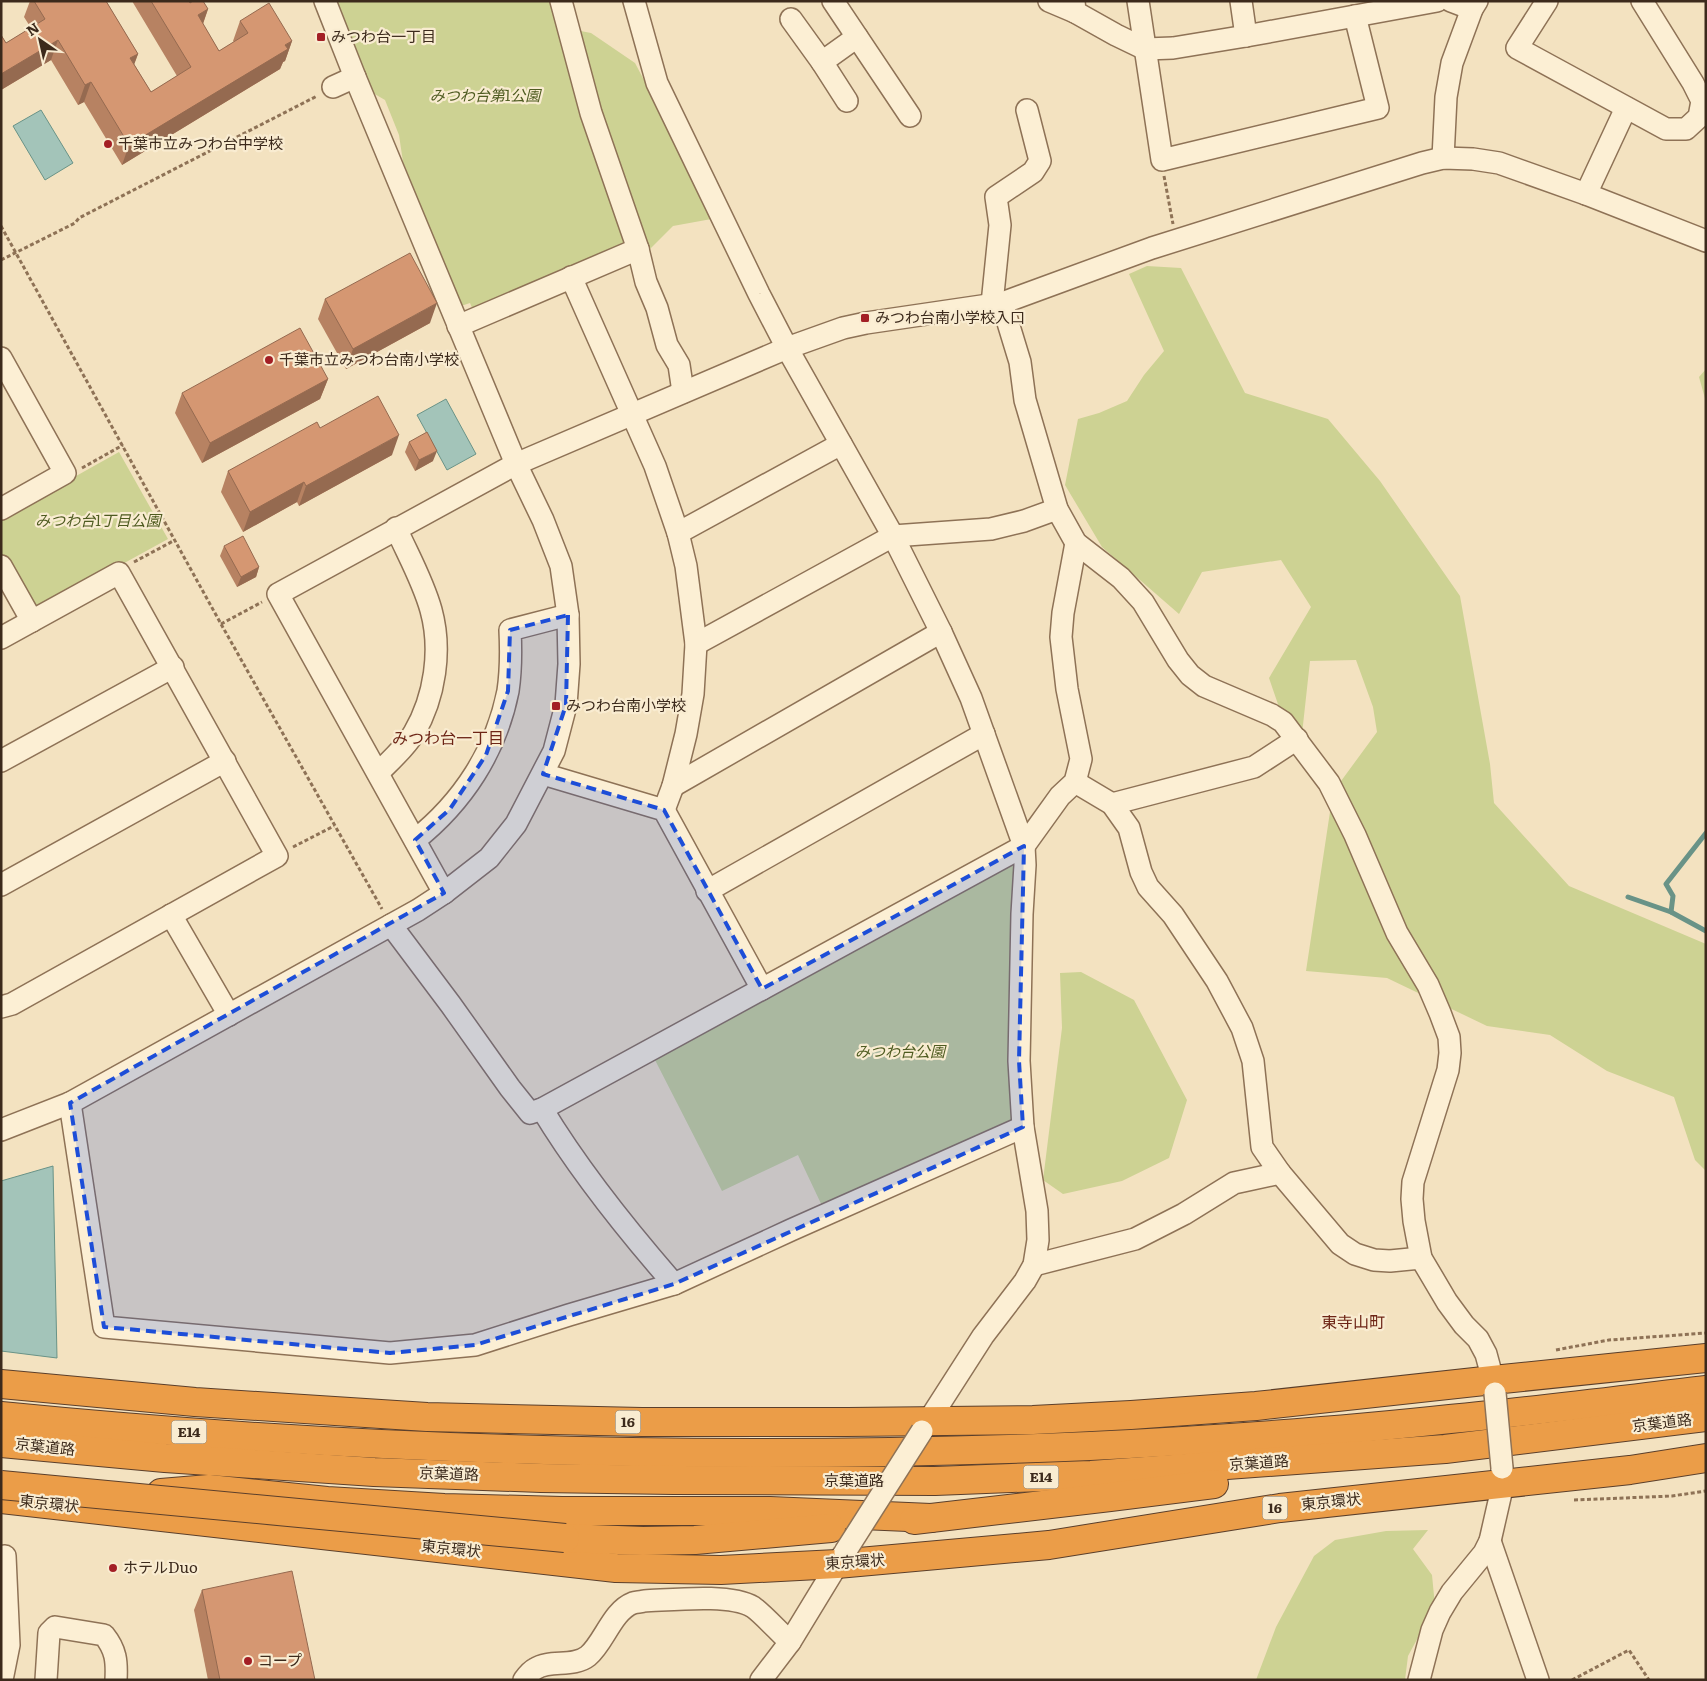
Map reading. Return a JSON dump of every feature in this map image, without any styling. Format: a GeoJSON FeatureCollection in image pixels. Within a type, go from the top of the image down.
{"type":"FeatureCollection","features":[{"type":"Feature","properties":{"kind":"highway","name":"16"},"geometry":{"type":"LineString","coordinates":[[1,1384],[196,1402],[427,1417],[642,1422],[847,1422],[925,1426],[1131,1415],[1494,1386],[1706,1358]]}},
{"type":"Feature","properties":{"kind":"highway","name":"京葉道路"},"geometry":{"type":"LineString","coordinates":[[1,1416],[180,1432],[377,1444],[542,1450],[674,1452],[944,1451],[1094,1446],[1257,1436],[1447,1420],[1706,1390]]}},
{"type":"Feature","properties":{"kind":"highway","name":"京葉道路"},"geometry":{"type":"LineString","coordinates":[[1,1442],[164,1458],[374,1472],[664,1480],[795,1482],[935,1481],[1091,1475],[1445,1449],[1706,1418]]}},
{"type":"Feature","properties":{"kind":"highway"},"geometry":{"type":"LineString","coordinates":[[1,1485],[565,1538],[643,1541],[695,1540],[931,1518],[1110,1497],[1256,1478],[1445,1449]]}},
{"type":"Feature","properties":{"kind":"highway","name":"東京環状"},"geometry":{"type":"LineString","coordinates":[[1,1499],[616,1568],[721,1570],[841,1558],[1049,1545],[1280,1508],[1502,1476],[1630,1470],[1706,1458]]}},
{"type":"Feature","properties":{"kind":"highway"},"geometry":{"type":"LineString","coordinates":[[35,1502],[209,1489],[327,1501],[444,1508],[562,1511],[770,1511],[931,1518]]}},
{"type":"Feature","properties":{"kind":"street"},"geometry":{"type":"LineString","coordinates":[[1,1130],[70,1103],[391,925],[444,893],[489,858],[516,824],[544,774],[554,751],[566,705],[569,664],[568,615],[562,566],[543,520],[516,464],[458,326],[325,1]]}},
{"type":"Feature","properties":{"kind":"street"},"geometry":{"type":"LineString","coordinates":[[561,1],[591,113],[638,249],[646,282],[657,308],[666,345],[679,365],[683,392]]}},
{"type":"Feature","properties":{"kind":"street"},"geometry":{"type":"LineString","coordinates":[[833,1],[910,116]]}},
{"type":"Feature","properties":{"kind":"street"},"geometry":{"type":"LineString","coordinates":[[1049,1],[1074,7],[1145,49],[1173,48],[1437,1]]}},
{"type":"Feature","properties":{"kind":"street"},"geometry":{"type":"LineString","coordinates":[[1138,1],[1162,160],[1378,108],[1355,16]]}},
{"type":"Feature","properties":{"kind":"street"},"geometry":{"type":"LineString","coordinates":[[1241,1],[1246,36]]}},
{"type":"Feature","properties":{"kind":"street"},"geometry":{"type":"LineString","coordinates":[[1443,158],[1446,97],[1450,72],[1474,5],[1451,1]]}},
{"type":"Feature","properties":{"kind":"street"},"geometry":{"type":"LineString","coordinates":[[1547,1],[1517,48],[1666,129],[1686,129],[1700,117],[1702,102],[1693,83],[1642,1]]}},
{"type":"Feature","properties":{"kind":"street"},"geometry":{"type":"LineString","coordinates":[[639,7],[657,83],[787,348],[893,536],[942,632],[971,698],[1024,846],[1019,1061],[1023,1126],[1037,1211],[1038,1240],[1034,1265],[1025,1281],[983,1336],[841,1558],[790,1642],[761,1680]]}},
{"type":"Feature","properties":{"kind":"street"},"geometry":{"type":"LineString","coordinates":[[791,19],[847,100]]}},
{"type":"Feature","properties":{"kind":"street"},"geometry":{"type":"LineString","coordinates":[[822,62],[857,37]]}},
{"type":"Feature","properties":{"kind":"street"},"geometry":{"type":"LineString","coordinates":[[333,88],[355,78]]}},
{"type":"Feature","properties":{"kind":"street"},"geometry":{"type":"LineString","coordinates":[[1586,194],[1626,108]]}},
{"type":"Feature","properties":{"kind":"street"},"geometry":{"type":"LineString","coordinates":[[1027,110],[1040,161],[1032,172],[996,197],[1000,225],[997,304],[1020,362],[1025,400],[1057,509],[1076,543],[1121,578],[1143,602],[1178,660],[1190,675],[1204,686],[1272,715],[1283,722],[1329,782],[1355,835],[1397,933],[1428,985],[1449,1038],[1448,1070],[1413,1182],[1414,1221],[1421,1258],[1447,1302],[1464,1325],[1478,1339],[1486,1354],[1494,1386],[1502,1476],[1490,1540],[1484,1552],[1452,1592],[1440,1612],[1432,1630],[1419,1680]]}},
{"type":"Feature","properties":{"kind":"street"},"geometry":{"type":"LineString","coordinates":[[444,893],[278,594],[516,464],[787,348],[843,328],[997,304],[1175,241],[1443,158],[1473,159],[1498,164],[1586,194],[1706,241]]}},
{"type":"Feature","properties":{"kind":"street"},"geometry":{"type":"LineString","coordinates":[[458,326],[638,249]]}},
{"type":"Feature","properties":{"kind":"street"},"geometry":{"type":"LineString","coordinates":[[571,277],[655,466],[678,533],[686,566],[696,644],[686,734],[673,786],[664,810]]}},
{"type":"Feature","properties":{"kind":"street"},"geometry":{"type":"LineString","coordinates":[[1,358],[8,383],[65,473],[1,509]]}},
{"type":"Feature","properties":{"kind":"street"},"geometry":{"type":"LineString","coordinates":[[678,533],[841,444]]}},
{"type":"Feature","properties":{"kind":"street"},"geometry":{"type":"LineString","coordinates":[[696,644],[893,536],[991,529],[1024,521],[1057,509]]}},
{"type":"Feature","properties":{"kind":"street"},"geometry":{"type":"LineString","coordinates":[[378,773],[400,751],[414,733],[426,707],[433,682],[436,657],[435,631],[431,610],[421,582],[396,528]]}},
{"type":"Feature","properties":{"kind":"street"},"geometry":{"type":"LineString","coordinates":[[391,925],[530,1113],[542,1109],[1024,846],[1060,796],[1075,782],[1082,759],[1067,689],[1061,637],[1063,613],[1076,543]]}},
{"type":"Feature","properties":{"kind":"street"},"geometry":{"type":"LineString","coordinates":[[1,566],[32,621]]}},
{"type":"Feature","properties":{"kind":"street"},"geometry":{"type":"LineString","coordinates":[[1,638],[119,573],[277,856],[12,1004],[1,1007]]}},
{"type":"Feature","properties":{"kind":"street"},"geometry":{"type":"LineString","coordinates":[[415,840],[450,809],[470,783],[486,755],[498,727],[508,691],[511,660],[510,630],[568,615]]}},
{"type":"Feature","properties":{"kind":"street"},"geometry":{"type":"LineString","coordinates":[[673,786],[942,632]]}},
{"type":"Feature","properties":{"kind":"street"},"geometry":{"type":"LineString","coordinates":[[1,762],[173,667]]}},
{"type":"Feature","properties":{"kind":"street"},"geometry":{"type":"LineString","coordinates":[[708,891],[984,734]]}},
{"type":"Feature","properties":{"kind":"street"},"geometry":{"type":"LineString","coordinates":[[1112,804],[1254,766],[1297,739]]}},
{"type":"Feature","properties":{"kind":"street"},"geometry":{"type":"LineString","coordinates":[[1,885],[225,761]]}},
{"type":"Feature","properties":{"kind":"street"},"geometry":{"type":"LineString","coordinates":[[544,774],[664,810],[762,990]]}},
{"type":"Feature","properties":{"kind":"street"},"geometry":{"type":"LineString","coordinates":[[1075,782],[1112,804],[1129,828],[1141,872],[1148,887],[1173,915],[1193,944],[1217,981],[1242,1028],[1252,1061],[1262,1147],[1280,1173],[1340,1244],[1355,1254],[1374,1260],[1390,1261],[1421,1258]]}},
{"type":"Feature","properties":{"kind":"street"},"geometry":{"type":"LineString","coordinates":[[170,915],[229,1015]]}},
{"type":"Feature","properties":{"kind":"street"},"geometry":{"type":"LineString","coordinates":[[70,1103],[104,1327],[390,1353],[475,1345],[674,1284],[1023,1126]]}},
{"type":"Feature","properties":{"kind":"street"},"geometry":{"type":"LineString","coordinates":[[542,1109],[563,1144],[636,1241],[674,1284]]}},
{"type":"Feature","properties":{"kind":"street"},"geometry":{"type":"LineString","coordinates":[[1034,1265],[1135,1239],[1184,1214],[1234,1184],[1280,1173]]}},
{"type":"Feature","properties":{"kind":"street"},"geometry":{"type":"LineString","coordinates":[[1490,1540],[1538,1680]]}},
{"type":"Feature","properties":{"kind":"street"},"geometry":{"type":"LineString","coordinates":[[2,1680],[9,1645],[5,1556]]}},
{"type":"Feature","properties":{"kind":"street"},"geometry":{"type":"LineString","coordinates":[[524,1680],[535,1669],[544,1665],[577,1662],[587,1658],[620,1612],[632,1603],[644,1601],[726,1599],[740,1602],[753,1607],[790,1642]]}},
{"type":"Feature","properties":{"kind":"street"},"geometry":{"type":"LineString","coordinates":[[46,1680],[49,1633],[55,1628],[104,1636],[112,1645],[117,1662],[116,1680]]}},
{"type":"Feature","properties":{"kind":"path"},"geometry":{"type":"LineString","coordinates":[[1,260],[333,88]]}},
{"type":"Feature","properties":{"kind":"path"},"geometry":{"type":"LineString","coordinates":[[1162,160],[1175,241]]}},
{"type":"Feature","properties":{"kind":"path"},"geometry":{"type":"LineString","coordinates":[[1,226],[221,624],[391,925]]}},
{"type":"Feature","properties":{"kind":"path"},"geometry":{"type":"LineString","coordinates":[[65,473],[74,472],[123,445]]}},
{"type":"Feature","properties":{"kind":"path"},"geometry":{"type":"LineString","coordinates":[[119,573],[126,566],[175,540]]}},
{"type":"Feature","properties":{"kind":"path"},"geometry":{"type":"LineString","coordinates":[[221,624],[278,594]]}},
{"type":"Feature","properties":{"kind":"path"},"geometry":{"type":"LineString","coordinates":[[277,856],[334,826]]}},
{"type":"Feature","properties":{"kind":"path"},"geometry":{"type":"LineString","coordinates":[[1553,1350],[1609,1340],[1706,1333]]}},
{"type":"Feature","properties":{"kind":"path"},"geometry":{"type":"LineString","coordinates":[[1565,1500],[1672,1496],[1706,1492]]}},
{"type":"Feature","properties":{"kind":"path"},"geometry":{"type":"LineString","coordinates":[[1572,1680],[1630,1650],[1649,1680]]}},
{"type":"Feature","properties":{"kind":"highlighted area"},"geometry":{"type":"Polygon","coordinates":[[[568,615],[566,705],[543,774],[664,810],[762,989],[1024,846],[1019,1061],[1023,1127],[674,1284],[475,1345],[390,1353],[104,1327],[70,1103],[444,893],[415,840],[450,809],[486,755],[508,691],[510,630],[568,615]]]}},
{"type":"Feature","properties":{"kind":"green space","name":"みつわ台第1公園"},"geometry":{"type":"Polygon","coordinates":[[[334,1],[558,1],[565,28],[591,33],[635,63],[717,218],[673,226],[647,252],[634,247],[475,315],[470,303],[461,306],[403,162],[399,135],[385,100],[366,89],[334,1]]]}},
{"type":"Feature","properties":{"kind":"green space"},"geometry":{"type":"Polygon","coordinates":[[[1147,266],[1181,268],[1245,393],[1328,419],[1380,481],[1460,596],[1490,764],[1494,803],[1569,886],[1706,944],[1706,1171],[1695,1160],[1674,1097],[1607,1071],[1550,1035],[1487,1026],[1387,978],[1306,971],[1333,792],[1377,732],[1373,707],[1356,660],[1310,661],[1302,734],[1280,710],[1269,678],[1311,607],[1281,560],[1202,572],[1179,614],[1102,547],[1065,485],[1078,419],[1099,413],[1127,401],[1144,375],[1164,351],[1129,274],[1147,266]]]}},
{"type":"Feature","properties":{"kind":"green space"},"geometry":{"type":"Polygon","coordinates":[[[1706,369],[1706,402],[1699,377],[1706,369]]]}},
{"type":"Feature","properties":{"kind":"green space","name":"みつわ台1丁目公園"},"geometry":{"type":"Polygon","coordinates":[[[119,452],[168,539],[37,611],[1,558],[1,518],[119,452]]]}},
{"type":"Feature","properties":{"kind":"green space","name":"みつわ台公園"},"geometry":{"type":"Polygon","coordinates":[[[1017,856],[1015,1125],[824,1210],[798,1155],[722,1191],[655,1060],[1017,856]]]}},
{"type":"Feature","properties":{"kind":"green space"},"geometry":{"type":"Polygon","coordinates":[[[1081,972],[1134,1000],[1187,1100],[1169,1158],[1122,1181],[1063,1194],[1043,1180],[1062,1028],[1060,973],[1081,972]]]}},
{"type":"Feature","properties":{"kind":"green space"},"geometry":{"type":"Polygon","coordinates":[[[1428,1530],[1413,1549],[1432,1575],[1435,1606],[1408,1656],[1405,1680],[1256,1680],[1276,1627],[1314,1556],[1335,1540],[1386,1531],[1428,1530]]]}},
{"type":"Feature","properties":{"kind":"water"},"geometry":{"type":"Polygon","coordinates":[[[41,110],[73,163],[45,180],[13,126],[41,110]]]}},
{"type":"Feature","properties":{"kind":"water"},"geometry":{"type":"Polygon","coordinates":[[[446,399],[476,454],[447,470],[417,415],[446,399]]]}},
{"type":"Feature","properties":{"kind":"water"},"geometry":{"type":"Polygon","coordinates":[[[53,1166],[57,1358],[1,1351],[1,1181],[53,1166]]]}},
{"type":"Feature","properties":{"kind":"building"},"geometry":{"type":"Polygon","coordinates":[[[34,1],[106,1],[138,54],[130,58],[151,92],[191,67],[151,1],[189,1],[190,3],[193,1],[203,1],[208,9],[198,15],[219,51],[248,33],[240,21],[269,3],[292,41],[285,45],[288,49],[129,145],[91,82],[85,85],[58,40],[1,74],[1,35],[6,43],[45,19],[34,1]]]}},
{"type":"Feature","properties":{"kind":"building"},"geometry":{"type":"Polygon","coordinates":[[[410,253],[437,303],[353,349],[325,299],[410,253]]]}},
{"type":"Feature","properties":{"kind":"building"},"geometry":{"type":"Polygon","coordinates":[[[300,328],[328,379],[210,443],[182,393],[300,328]]]}},
{"type":"Feature","properties":{"kind":"building"},"geometry":{"type":"Polygon","coordinates":[[[378,396],[399,435],[306,486],[304,482],[250,512],[228,471],[317,422],[320,428],[378,396]]]}},
{"type":"Feature","properties":{"kind":"building"},"geometry":{"type":"Polygon","coordinates":[[[427,432],[437,451],[419,460],[409,442],[427,432]]]}},
{"type":"Feature","properties":{"kind":"building"},"geometry":{"type":"Polygon","coordinates":[[[243,536],[259,567],[241,577],[224,546],[243,536]]]}},
{"type":"Feature","properties":{"kind":"building"},"geometry":{"type":"Polygon","coordinates":[[[292,1571],[315,1680],[220,1680],[202,1590],[292,1571]]]}},
{"type":"Feature","properties":{"kind":"waterway"},"geometry":{"type":"LineString","coordinates":[[1671,912],[1673,896],[1666,884],[1706,833]]}},
{"type":"Feature","properties":{"kind":"waterway"},"geometry":{"type":"LineString","coordinates":[[1628,897],[1671,912],[1706,931]]}},
{"type":"Feature","properties":{"kind":"place","name":"みつわ台一丁目"},"geometry":{"type":"Point","coordinates":[321,37]}},
{"type":"Feature","properties":{"kind":"place","name":"千葉市立みつわ台中学校"},"geometry":{"type":"Point","coordinates":[108,144]}},
{"type":"Feature","properties":{"kind":"place","name":"みつわ台南小学校入口"},"geometry":{"type":"Point","coordinates":[865,318]}},
{"type":"Feature","properties":{"kind":"place","name":"千葉市立みつわ台南小学校"},"geometry":{"type":"Point","coordinates":[269,360]}},
{"type":"Feature","properties":{"kind":"place","name":"みつわ台南小学校"},"geometry":{"type":"Point","coordinates":[556,706]}},
{"type":"Feature","properties":{"kind":"place","name":"ホテルDuo"},"geometry":{"type":"Point","coordinates":[113,1568]}},
{"type":"Feature","properties":{"kind":"place","name":"コープ"},"geometry":{"type":"Point","coordinates":[248,1661]}},
{"type":"Feature","properties":{"kind":"district","name":"みつわ台一丁目"},"geometry":{"type":"Point","coordinates":[448,738]}},
{"type":"Feature","properties":{"kind":"district","name":"東寺山町"},"geometry":{"type":"Point","coordinates":[1353,1322]}}]}
